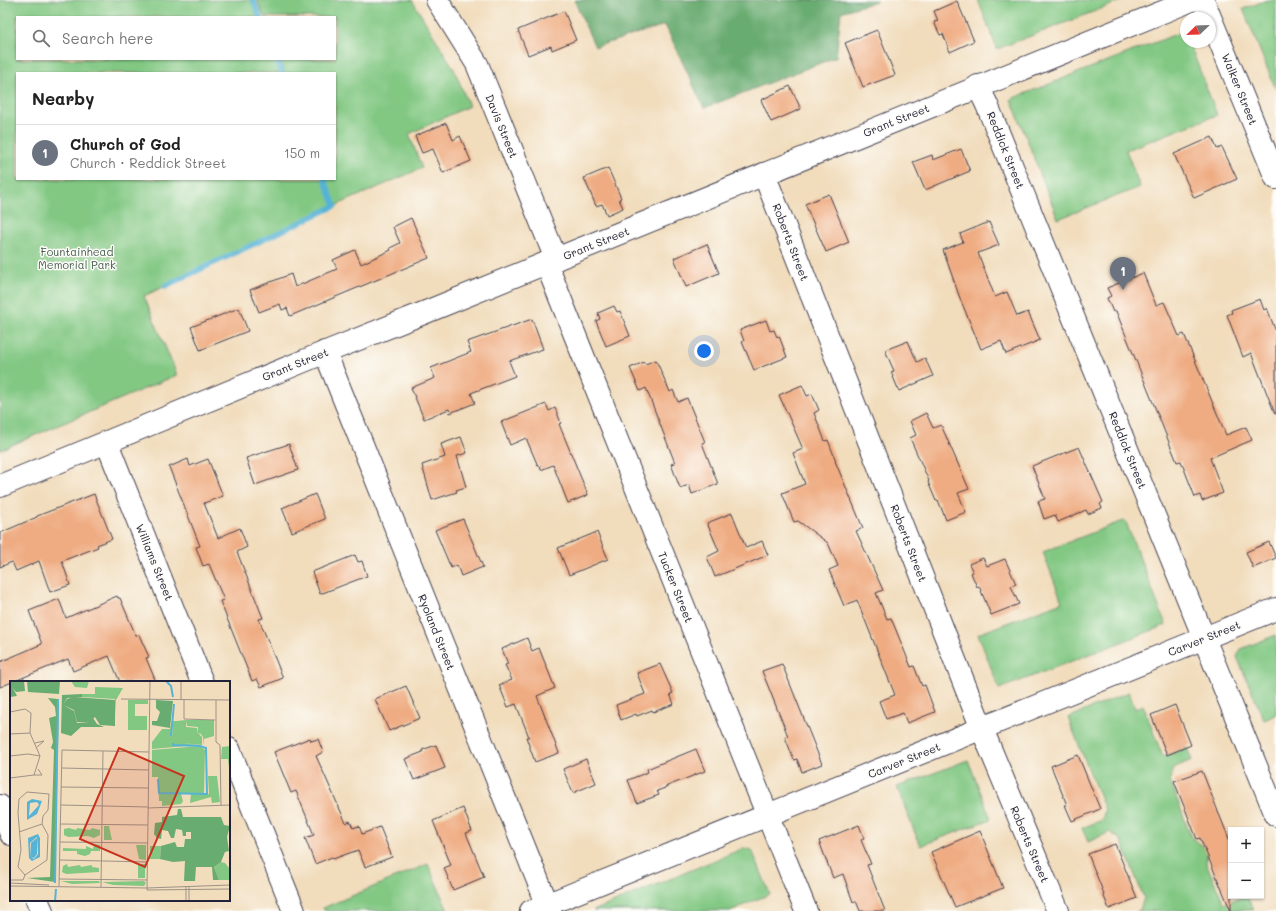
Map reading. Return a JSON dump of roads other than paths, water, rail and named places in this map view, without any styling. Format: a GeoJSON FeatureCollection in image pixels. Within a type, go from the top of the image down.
{"type":"FeatureCollection","features":[{"type":"Feature","properties":{"kind":"street","name":"Davis Street"},"geometry":{"type":"LineString","coordinates":[[437,0],[477,64],[551,261]]}},
{"type":"Feature","properties":{"kind":"street","name":"Grant Street"},"geometry":{"type":"LineString","coordinates":[[0,486],[325,352],[1192,0]]}},
{"type":"Feature","properties":{"kind":"street","name":"Walker Street"},"geometry":{"type":"LineString","coordinates":[[1203,0],[1276,178]]}},
{"type":"Feature","properties":{"kind":"street","name":"Reddick Street"},"geometry":{"type":"LineString","coordinates":[[978,86],[1276,815]]}},
{"type":"Feature","properties":{"kind":"street","name":"Roberts Street"},"geometry":{"type":"LineString","coordinates":[[764,174],[982,728],[1058,911]]}},
{"type":"Feature","properties":{"kind":"street","name":"Tucker Street"},"geometry":{"type":"LineString","coordinates":[[551,261],[806,911]]}},
{"type":"Feature","properties":{"kind":"street","name":"Ryoland Street"},"geometry":{"type":"LineString","coordinates":[[325,352],[543,909]]}},
{"type":"Feature","properties":{"kind":"street","name":"Williams Street"},"geometry":{"type":"LineString","coordinates":[[107,443],[202,681]]}},
{"type":"Feature","properties":{"kind":"street","name":"Carver Street"},"geometry":{"type":"LineString","coordinates":[[543,909],[768,815],[1276,609]]}},
{"type":"Feature","properties":{"kind":"street"},"geometry":{"type":"LineString","coordinates":[[230,751],[294,911]]}},
{"type":"Feature","properties":{"kind":"street"},"geometry":{"type":"LineString","coordinates":[[0,806],[10,831]]}},
{"type":"Feature","properties":{"kind":"street"},"geometry":{"type":"LineString","coordinates":[[37,901],[42,911]]}},
{"type":"Feature","properties":{"kind":"waterway"},"geometry":{"type":"LineString","coordinates":[[253,0],[260,16]]}},
{"type":"Feature","properties":{"kind":"waterway"},"geometry":{"type":"LineString","coordinates":[[276,60],[282,72]]}},
{"type":"Feature","properties":{"kind":"waterway"},"geometry":{"type":"LineString","coordinates":[[165,286],[335,206],[324,180]]}},
{"type":"Feature","properties":{"kind":"place","name":"Church of God"},"geometry":{"type":"Point","coordinates":[1123,290]}},
{"type":"Feature","properties":{"kind":"park label","name":"Fountainhead Memorial Park"},"geometry":{"type":"Point","coordinates":[77,257]}}]}
